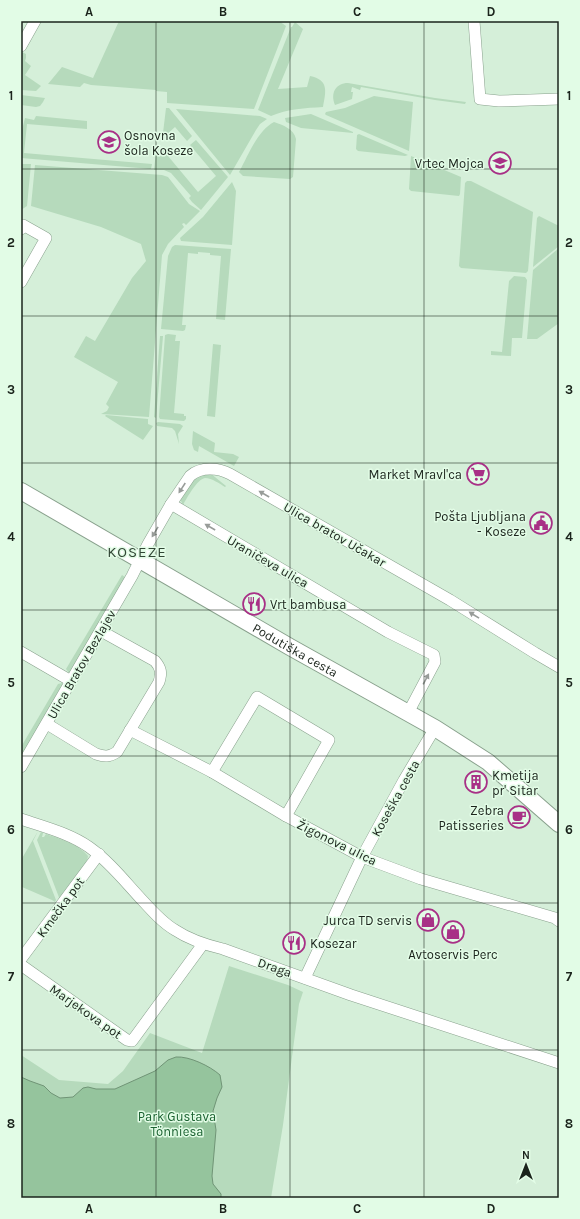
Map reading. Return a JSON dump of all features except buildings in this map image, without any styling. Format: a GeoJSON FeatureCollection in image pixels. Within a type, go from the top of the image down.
{"type":"FeatureCollection","features":[{"type":"Feature","properties":{"kind":"main road","name":"Podutiška cesta"},"geometry":{"type":"LineString","coordinates":[[21,491],[290,647],[435,728],[488,762],[559,824]]}},
{"type":"Feature","properties":{"kind":"street"},"geometry":{"type":"LineString","coordinates":[[21,46],[35,21]]}},
{"type":"Feature","properties":{"kind":"street"},"geometry":{"type":"LineString","coordinates":[[474,21],[480,99],[499,101],[559,100]]}},
{"type":"Feature","properties":{"kind":"street"},"geometry":{"type":"LineString","coordinates":[[21,229],[23,225],[46,238],[21,282]]}},
{"type":"Feature","properties":{"kind":"street","name":"Ulica bratov Učakar"},"geometry":{"type":"LineString","coordinates":[[140,560],[171,504],[193,473],[210,469],[226,472],[450,600],[559,667]]}},
{"type":"Feature","properties":{"kind":"street","name":"Uraničeva ulica"},"geometry":{"type":"LineString","coordinates":[[171,504],[388,632],[434,655],[435,662],[408,713]]}},
{"type":"Feature","properties":{"kind":"street","name":"Ulica Bratov Bezlajev"},"geometry":{"type":"LineString","coordinates":[[21,767],[101,631],[140,560]]}},
{"type":"Feature","properties":{"kind":"street"},"geometry":{"type":"LineString","coordinates":[[47,724],[96,754],[104,756],[111,755],[117,752],[159,682],[162,674],[160,667],[155,661],[101,631]]}},
{"type":"Feature","properties":{"kind":"street"},"geometry":{"type":"LineString","coordinates":[[21,652],[71,681]]}},
{"type":"Feature","properties":{"kind":"street"},"geometry":{"type":"LineString","coordinates":[[212,772],[258,697],[329,740],[286,816]]}},
{"type":"Feature","properties":{"kind":"street","name":"Koseška cesta"},"geometry":{"type":"LineString","coordinates":[[305,978],[362,857],[404,780],[435,728]]}},
{"type":"Feature","properties":{"kind":"street","name":"Žigonova ulica"},"geometry":{"type":"LineString","coordinates":[[130,730],[212,772],[286,816],[362,857],[421,879],[555,918],[559,921]]}},
{"type":"Feature","properties":{"kind":"street","name":"Draga"},"geometry":{"type":"LineString","coordinates":[[21,819],[75,839],[88,846],[99,854],[163,921],[175,930],[203,944],[223,949],[418,1017],[559,1063]]}},
{"type":"Feature","properties":{"kind":"street","name":"Kmečka pot"},"geometry":{"type":"LineString","coordinates":[[21,960],[99,854]]}},
{"type":"Feature","properties":{"kind":"street","name":"Marjekova pot"},"geometry":{"type":"LineString","coordinates":[[21,965],[127,1040],[132,1041],[203,944]]}},
{"type":"Feature","properties":{"kind":"green space"},"geometry":{"type":"Polygon","coordinates":[[[119,21],[279,21],[286,26],[254,109],[167,103],[167,92],[156,90],[91,85],[84,83],[80,87],[48,84],[62,67],[93,78],[119,21]]]}},
{"type":"Feature","properties":{"kind":"green space"},"geometry":{"type":"Polygon","coordinates":[[[295,22],[303,29],[278,89],[307,87],[310,76],[316,78],[323,83],[325,87],[323,107],[290,110],[271,116],[258,110],[291,27],[295,22]]]}},
{"type":"Feature","properties":{"kind":"green space"},"geometry":{"type":"Polygon","coordinates":[[[22,52],[26,54],[25,61],[31,66],[25,75],[41,86],[36,91],[21,90],[22,52]]]}},
{"type":"Feature","properties":{"kind":"green space"},"geometry":{"type":"Polygon","coordinates":[[[348,83],[466,102],[465,104],[361,87],[360,90],[352,87],[352,99],[335,105],[333,96],[335,90],[340,85],[348,83]]]}},
{"type":"Feature","properties":{"kind":"green space"},"geometry":{"type":"Polygon","coordinates":[[[21,95],[45,98],[40,106],[36,107],[21,105],[21,95]]]}},
{"type":"Feature","properties":{"kind":"green space"},"geometry":{"type":"Polygon","coordinates":[[[374,96],[413,102],[409,151],[325,114],[326,112],[345,108],[374,96]]]}},
{"type":"Feature","properties":{"kind":"green space"},"geometry":{"type":"Polygon","coordinates":[[[166,108],[169,108],[192,136],[187,141],[175,127],[165,136],[163,133],[166,108]]]}},
{"type":"Feature","properties":{"kind":"green space"},"geometry":{"type":"Polygon","coordinates":[[[176,109],[260,116],[267,119],[260,124],[256,130],[230,175],[176,109]]]}},
{"type":"Feature","properties":{"kind":"green space"},"geometry":{"type":"Polygon","coordinates":[[[311,114],[353,133],[301,128],[286,122],[285,118],[311,114]]]}},
{"type":"Feature","properties":{"kind":"green space"},"geometry":{"type":"Polygon","coordinates":[[[36,116],[87,121],[87,129],[27,124],[24,153],[152,164],[151,169],[21,158],[21,134],[25,118],[34,120],[36,116]]]}},
{"type":"Feature","properties":{"kind":"green space"},"geometry":{"type":"Polygon","coordinates":[[[274,122],[288,128],[295,136],[293,177],[290,179],[243,176],[239,172],[254,144],[263,131],[274,122]]]}},
{"type":"Feature","properties":{"kind":"green space"},"geometry":{"type":"Polygon","coordinates":[[[359,134],[408,155],[405,156],[358,151],[356,149],[357,135],[359,134]]]}},
{"type":"Feature","properties":{"kind":"green space"},"geometry":{"type":"Polygon","coordinates":[[[196,140],[228,177],[201,210],[192,202],[189,198],[191,196],[171,173],[164,170],[154,170],[156,152],[163,150],[198,192],[216,176],[190,145],[196,140]]]}},
{"type":"Feature","properties":{"kind":"green space"},"geometry":{"type":"Polygon","coordinates":[[[411,156],[461,177],[459,196],[411,191],[409,189],[411,156]]]}},
{"type":"Feature","properties":{"kind":"green space"},"geometry":{"type":"Polygon","coordinates":[[[21,164],[31,164],[27,206],[21,210],[21,164]]]}},
{"type":"Feature","properties":{"kind":"green space"},"geometry":{"type":"Polygon","coordinates":[[[35,165],[162,175],[168,177],[189,204],[200,211],[186,225],[184,223],[182,224],[184,227],[168,244],[162,255],[149,417],[101,414],[107,411],[109,407],[106,404],[118,382],[74,357],[86,336],[95,341],[132,278],[146,261],[141,244],[101,227],[31,206],[35,165]]]}},
{"type":"Feature","properties":{"kind":"green space"},"geometry":{"type":"Polygon","coordinates":[[[467,181],[471,181],[533,212],[528,271],[526,273],[461,268],[459,266],[465,183],[467,181]]]}},
{"type":"Feature","properties":{"kind":"green space"},"geometry":{"type":"Polygon","coordinates":[[[232,182],[236,191],[232,245],[181,241],[180,238],[203,217],[232,182]]]}},
{"type":"Feature","properties":{"kind":"green space"},"geometry":{"type":"Polygon","coordinates":[[[539,216],[559,226],[559,246],[533,267],[537,218],[539,216]]]}},
{"type":"Feature","properties":{"kind":"green space"},"geometry":{"type":"Polygon","coordinates":[[[175,245],[231,249],[225,320],[216,319],[221,256],[210,255],[210,253],[188,253],[182,325],[186,325],[185,330],[161,329],[168,256],[172,247],[175,245]]]}},
{"type":"Feature","properties":{"kind":"green space"},"geometry":{"type":"Polygon","coordinates":[[[559,248],[559,323],[537,339],[527,339],[533,270],[559,248]]]}},
{"type":"Feature","properties":{"kind":"green space"},"geometry":{"type":"Polygon","coordinates":[[[514,276],[525,277],[527,280],[522,338],[512,338],[511,356],[491,355],[491,351],[502,352],[509,281],[514,276]]]}},
{"type":"Feature","properties":{"kind":"green space"},"geometry":{"type":"Polygon","coordinates":[[[165,335],[176,335],[175,341],[180,341],[174,413],[184,414],[186,419],[184,421],[160,419],[159,417],[165,335]]]}},
{"type":"Feature","properties":{"kind":"green space"},"geometry":{"type":"Polygon","coordinates":[[[160,336],[163,336],[156,418],[154,417],[160,336]]]}},
{"type":"Feature","properties":{"kind":"green space"},"geometry":{"type":"Polygon","coordinates":[[[213,344],[221,345],[215,417],[207,416],[213,344]]]}},
{"type":"Feature","properties":{"kind":"green space"},"geometry":{"type":"Polygon","coordinates":[[[105,416],[148,419],[148,424],[153,426],[143,440],[105,416]]]}},
{"type":"Feature","properties":{"kind":"green space"},"geometry":{"type":"Polygon","coordinates":[[[156,423],[180,424],[183,426],[178,434],[179,444],[175,431],[172,428],[157,426],[156,423]]]}},
{"type":"Feature","properties":{"kind":"green space"},"geometry":{"type":"Polygon","coordinates":[[[193,431],[215,443],[214,452],[233,454],[239,457],[234,466],[199,446],[198,452],[194,450],[192,444],[193,431]]]}},
{"type":"Feature","properties":{"kind":"green space"},"geometry":{"type":"Polygon","coordinates":[[[210,473],[226,486],[225,487],[210,479],[202,479],[192,489],[183,505],[180,499],[194,477],[210,473]]]}},
{"type":"Feature","properties":{"kind":"green space"},"geometry":{"type":"Polygon","coordinates":[[[122,575],[126,578],[72,671],[69,673],[66,669],[122,575]]]}},
{"type":"Feature","properties":{"kind":"green space"},"geometry":{"type":"Polygon","coordinates":[[[62,683],[21,759],[21,747],[58,684],[62,683]]]}},
{"type":"Feature","properties":{"kind":"green space"},"geometry":{"type":"Polygon","coordinates":[[[38,831],[33,841],[56,900],[55,902],[22,887],[21,884],[21,860],[38,831]]]}},
{"type":"Feature","properties":{"kind":"green space"},"geometry":{"type":"Polygon","coordinates":[[[41,832],[43,833],[42,837],[46,834],[62,840],[80,848],[88,856],[87,861],[60,900],[37,840],[41,832]]]}},
{"type":"Feature","properties":{"kind":"green space","name":"Park Gustava Tönniesa"},"geometry":{"type":"Polygon","coordinates":[[[229,966],[288,985],[303,992],[299,1004],[283,1125],[271,1198],[21,1198],[21,1055],[59,1080],[108,1084],[123,1071],[150,1033],[202,1053],[229,966]]]}},
{"type":"Feature","properties":{"kind":"shaded area"},"geometry":{"type":"Polygon","coordinates":[[[176,1057],[187,1058],[199,1062],[211,1068],[220,1075],[222,1087],[213,1111],[216,1130],[212,1176],[213,1184],[221,1194],[221,1198],[21,1198],[21,1077],[44,1086],[51,1093],[60,1098],[73,1097],[83,1088],[88,1087],[96,1089],[115,1089],[155,1071],[168,1060],[176,1057]]]}},
{"type":"Feature","properties":{"kind":"place","name":"Osnovna šola Koseze"},"geometry":{"type":"Point","coordinates":[109,142]}},
{"type":"Feature","properties":{"kind":"place","name":"Vrtec Mojca"},"geometry":{"type":"Point","coordinates":[500,163]}},
{"type":"Feature","properties":{"kind":"place","name":"Market Mravl'ca"},"geometry":{"type":"Point","coordinates":[478,474]}},
{"type":"Feature","properties":{"kind":"place","name":"Pošta Ljubljana - Koseze"},"geometry":{"type":"Point","coordinates":[541,523]}},
{"type":"Feature","properties":{"kind":"place","name":"Vrt bambusa"},"geometry":{"type":"Point","coordinates":[254,604]}},
{"type":"Feature","properties":{"kind":"place","name":"Kmetija pr' Sitar"},"geometry":{"type":"Point","coordinates":[476,782]}},
{"type":"Feature","properties":{"kind":"place","name":"Zebra Patisseries"},"geometry":{"type":"Point","coordinates":[519,817]}},
{"type":"Feature","properties":{"kind":"place","name":"Jurca TD servis"},"geometry":{"type":"Point","coordinates":[428,920]}},
{"type":"Feature","properties":{"kind":"place","name":"Avtoservis Perc"},"geometry":{"type":"Point","coordinates":[453,932]}},
{"type":"Feature","properties":{"kind":"place","name":"Kosezar"},"geometry":{"type":"Point","coordinates":[294,943]}},
{"type":"Feature","properties":{"kind":"district","name":"KOSEZE"},"geometry":{"type":"Point","coordinates":[137,552]}}]}
